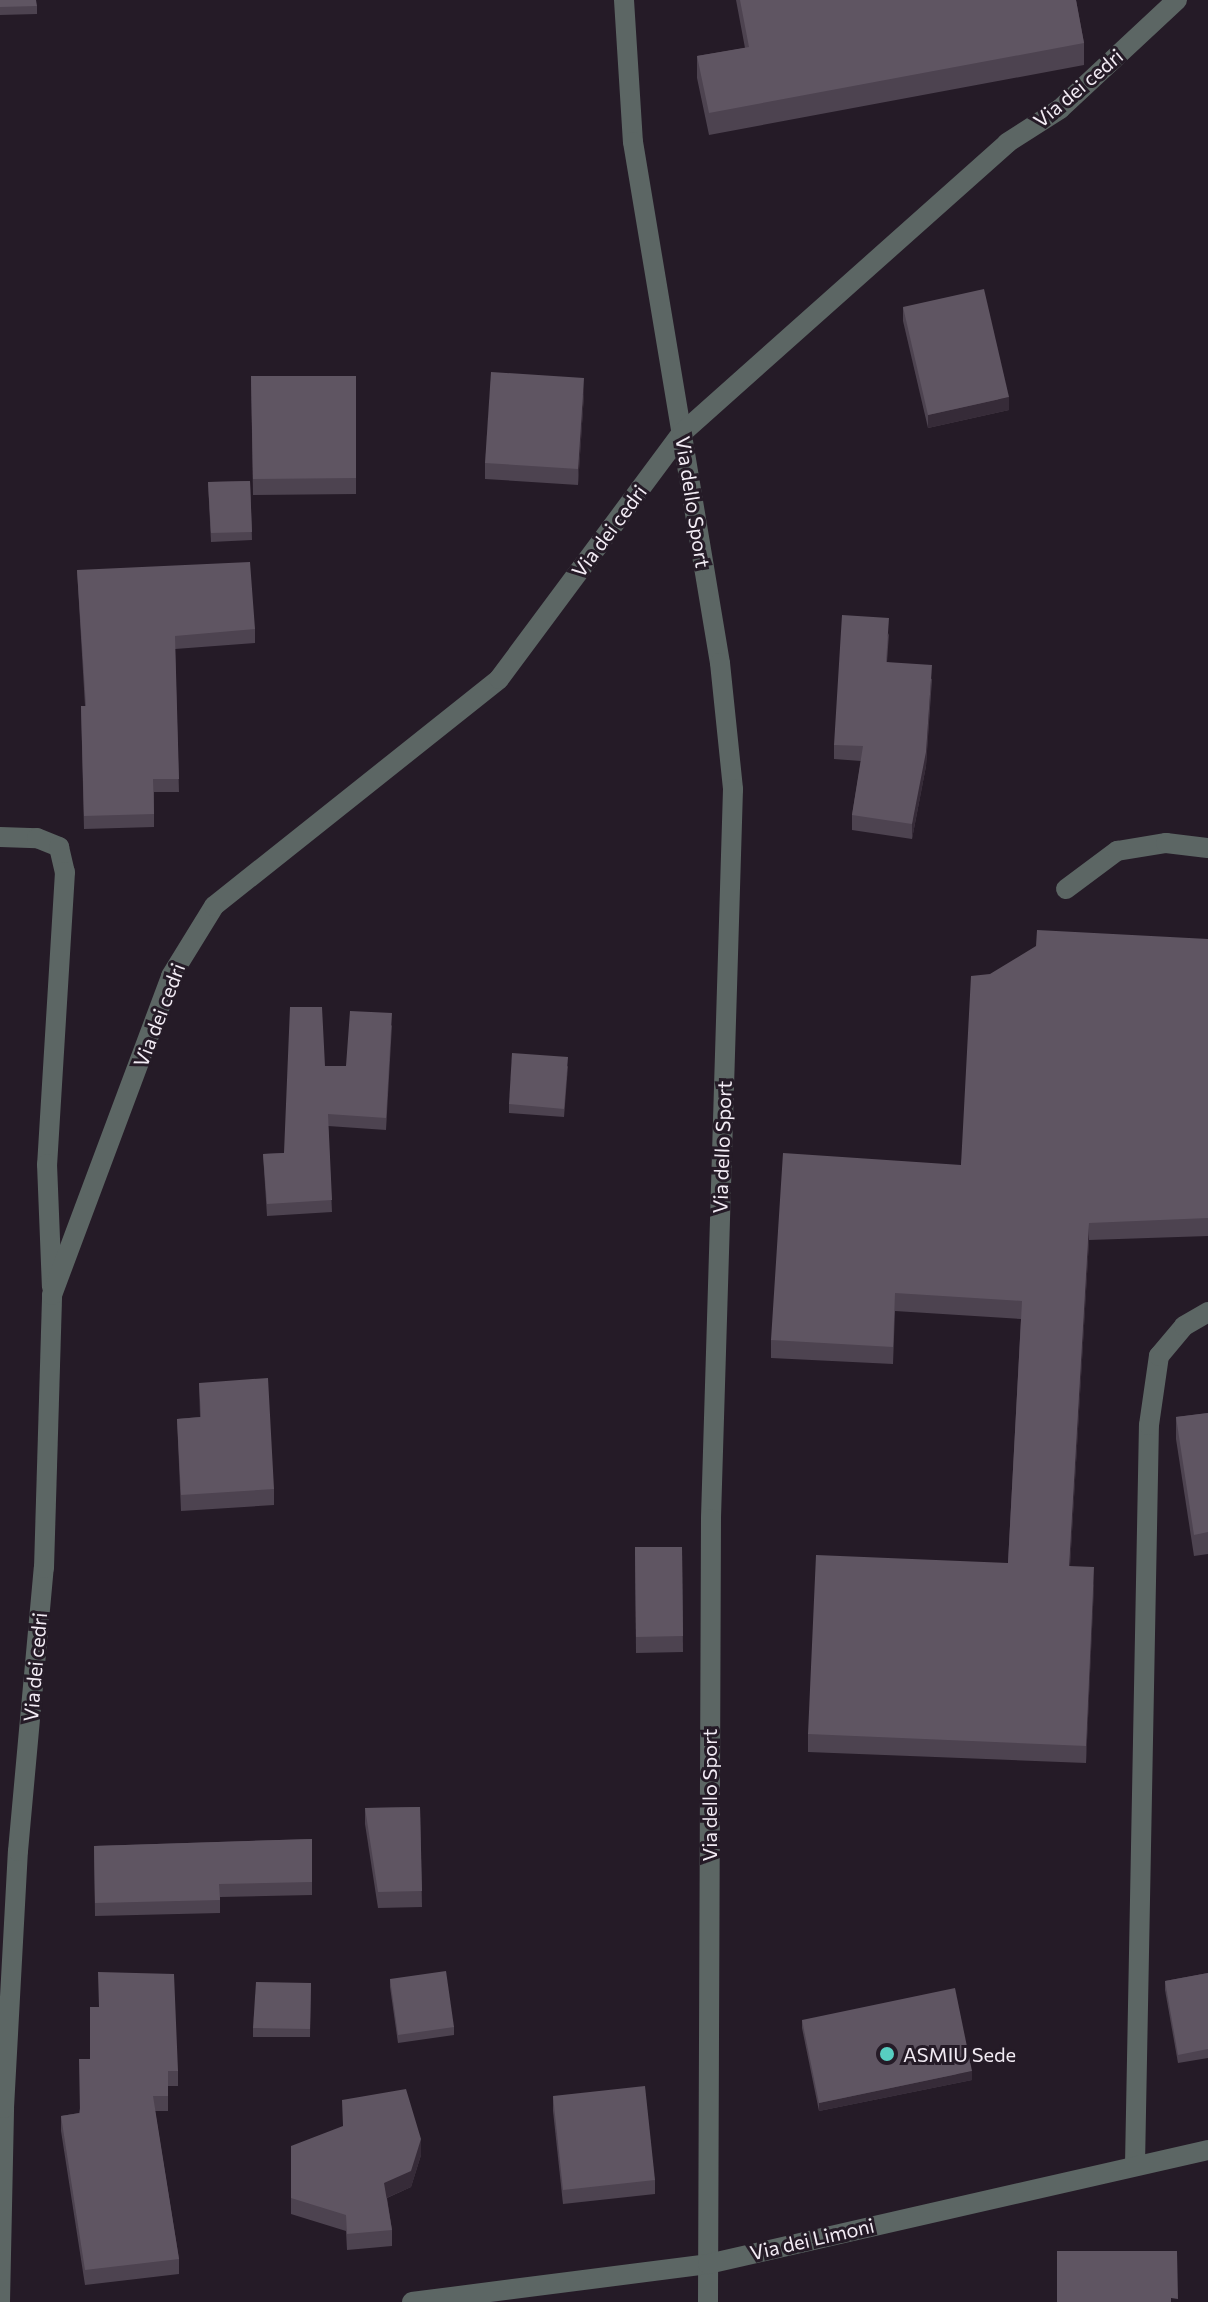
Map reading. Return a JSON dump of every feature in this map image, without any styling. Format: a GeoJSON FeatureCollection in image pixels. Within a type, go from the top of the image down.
{"type":"FeatureCollection","features":[{"type":"Feature","properties":{"kind":"street","name":"Via dello Sport"},"geometry":{"type":"LineString","coordinates":[[624,0],[633,142],[720,663],[733,789],[711,1519],[708,2302]]}},
{"type":"Feature","properties":{"kind":"street","name":"Via dei cedri"},"geometry":{"type":"LineString","coordinates":[[0,2302],[4,2108],[18,1851],[44,1568],[52,1295],[171,976],[214,906],[499,679],[682,433],[1007,143],[1060,109],[1177,0]]}},
{"type":"Feature","properties":{"kind":"street"},"geometry":{"type":"LineString","coordinates":[[0,837],[37,838],[59,847],[65,872],[47,1164],[52,1295]]}},
{"type":"Feature","properties":{"kind":"street"},"geometry":{"type":"LineString","coordinates":[[1066,889],[1117,851],[1166,843],[1208,848]]}},
{"type":"Feature","properties":{"kind":"street"},"geometry":{"type":"LineString","coordinates":[[1135,2165],[1149,1425],[1159,1356],[1184,1326],[1208,1312]]}},
{"type":"Feature","properties":{"kind":"street","name":"Via dei Limoni"},"geometry":{"type":"LineString","coordinates":[[412,2302],[708,2264],[1208,2150]]}},
{"type":"Feature","properties":{"kind":"building"},"geometry":{"type":"Polygon","coordinates":[[[0,0],[36,0],[37,6],[0,7],[0,0]]]}},
{"type":"Feature","properties":{"kind":"building"},"geometry":{"type":"Polygon","coordinates":[[[740,0],[1076,0],[1084,43],[709,113],[697,56],[749,47],[740,0]]]}},
{"type":"Feature","properties":{"kind":"building"},"geometry":{"type":"Polygon","coordinates":[[[984,289],[1009,397],[928,415],[903,307],[984,289]]]}},
{"type":"Feature","properties":{"kind":"building"},"geometry":{"type":"Polygon","coordinates":[[[491,372],[584,378],[578,469],[485,463],[491,372]]]}},
{"type":"Feature","properties":{"kind":"building"},"geometry":{"type":"Polygon","coordinates":[[[251,376],[356,376],[356,478],[253,479],[251,376]]]}},
{"type":"Feature","properties":{"kind":"building"},"geometry":{"type":"Polygon","coordinates":[[[250,481],[252,532],[211,533],[208,482],[250,481]]]}},
{"type":"Feature","properties":{"kind":"building"},"geometry":{"type":"Polygon","coordinates":[[[250,562],[255,629],[175,636],[179,779],[153,779],[154,814],[84,816],[81,706],[86,706],[77,570],[250,562]]]}},
{"type":"Feature","properties":{"kind":"building"},"geometry":{"type":"Polygon","coordinates":[[[842,615],[889,618],[886,662],[932,665],[926,752],[912,824],[852,815],[863,746],[834,745],[842,615]]]}},
{"type":"Feature","properties":{"kind":"building"},"geometry":{"type":"Polygon","coordinates":[[[1037,930],[1208,939],[1208,1218],[1089,1223],[1069,1566],[1094,1567],[1086,1746],[808,1734],[816,1555],[1008,1563],[1022,1301],[895,1293],[893,1347],[771,1340],[783,1153],[961,1165],[971,976],[990,974],[1036,946],[1037,930]]]}},
{"type":"Feature","properties":{"kind":"building"},"geometry":{"type":"Polygon","coordinates":[[[290,1007],[322,1007],[325,1066],[346,1066],[350,1011],[392,1013],[386,1118],[328,1114],[332,1200],[267,1204],[263,1154],[284,1153],[290,1007]]]}},
{"type":"Feature","properties":{"kind":"building"},"geometry":{"type":"Polygon","coordinates":[[[512,1053],[568,1057],[564,1109],[509,1104],[512,1053]]]}},
{"type":"Feature","properties":{"kind":"building"},"geometry":{"type":"Polygon","coordinates":[[[268,1378],[274,1489],[181,1495],[177,1419],[201,1417],[199,1383],[268,1378]]]}},
{"type":"Feature","properties":{"kind":"building"},"geometry":{"type":"Polygon","coordinates":[[[1208,1413],[1208,1532],[1194,1535],[1176,1417],[1208,1413]]]}},
{"type":"Feature","properties":{"kind":"building"},"geometry":{"type":"Polygon","coordinates":[[[635,1547],[682,1547],[683,1636],[636,1637],[635,1547]]]}},
{"type":"Feature","properties":{"kind":"building"},"geometry":{"type":"Polygon","coordinates":[[[420,1807],[422,1891],[378,1892],[365,1808],[420,1807]]]}},
{"type":"Feature","properties":{"kind":"building"},"geometry":{"type":"Polygon","coordinates":[[[312,1839],[312,1882],[219,1884],[220,1900],[95,1903],[94,1846],[312,1839]]]}},
{"type":"Feature","properties":{"kind":"building"},"geometry":{"type":"Polygon","coordinates":[[[446,1971],[454,2027],[398,2035],[390,1979],[446,1971]]]}},
{"type":"Feature","properties":{"kind":"building"},"geometry":{"type":"Polygon","coordinates":[[[98,1972],[174,1974],[178,2071],[168,2071],[168,2096],[153,2096],[179,2259],[85,2270],[61,2116],[80,2113],[79,2059],[90,2059],[90,2007],[99,2007],[98,1972]]]}},
{"type":"Feature","properties":{"kind":"building"},"geometry":{"type":"Polygon","coordinates":[[[1208,1973],[1208,2049],[1178,2055],[1165,1981],[1208,1973]]]}},
{"type":"Feature","properties":{"kind":"building"},"geometry":{"type":"Polygon","coordinates":[[[256,1982],[311,1983],[310,2029],[253,2028],[256,1982]]]}},
{"type":"Feature","properties":{"kind":"building","name":"ASMIU Sede"},"geometry":{"type":"Polygon","coordinates":[[[955,1988],[972,2071],[819,2103],[802,2020],[955,1988]]]}},
{"type":"Feature","properties":{"kind":"building"},"geometry":{"type":"Polygon","coordinates":[[[645,2086],[655,2180],[563,2190],[553,2096],[645,2086]]]}},
{"type":"Feature","properties":{"kind":"building"},"geometry":{"type":"Polygon","coordinates":[[[406,2089],[421,2139],[411,2171],[384,2183],[392,2230],[347,2234],[346,2215],[291,2198],[291,2146],[343,2126],[342,2100],[406,2089]]]}},
{"type":"Feature","properties":{"kind":"building"},"geometry":{"type":"Polygon","coordinates":[[[1057,2251],[1177,2251],[1178,2299],[1171,2298],[1171,2302],[1057,2302],[1057,2251]]]}},
{"type":"Feature","properties":{"kind":"place","name":"ASMIU Sede"},"geometry":{"type":"Point","coordinates":[887,2054]}}]}
